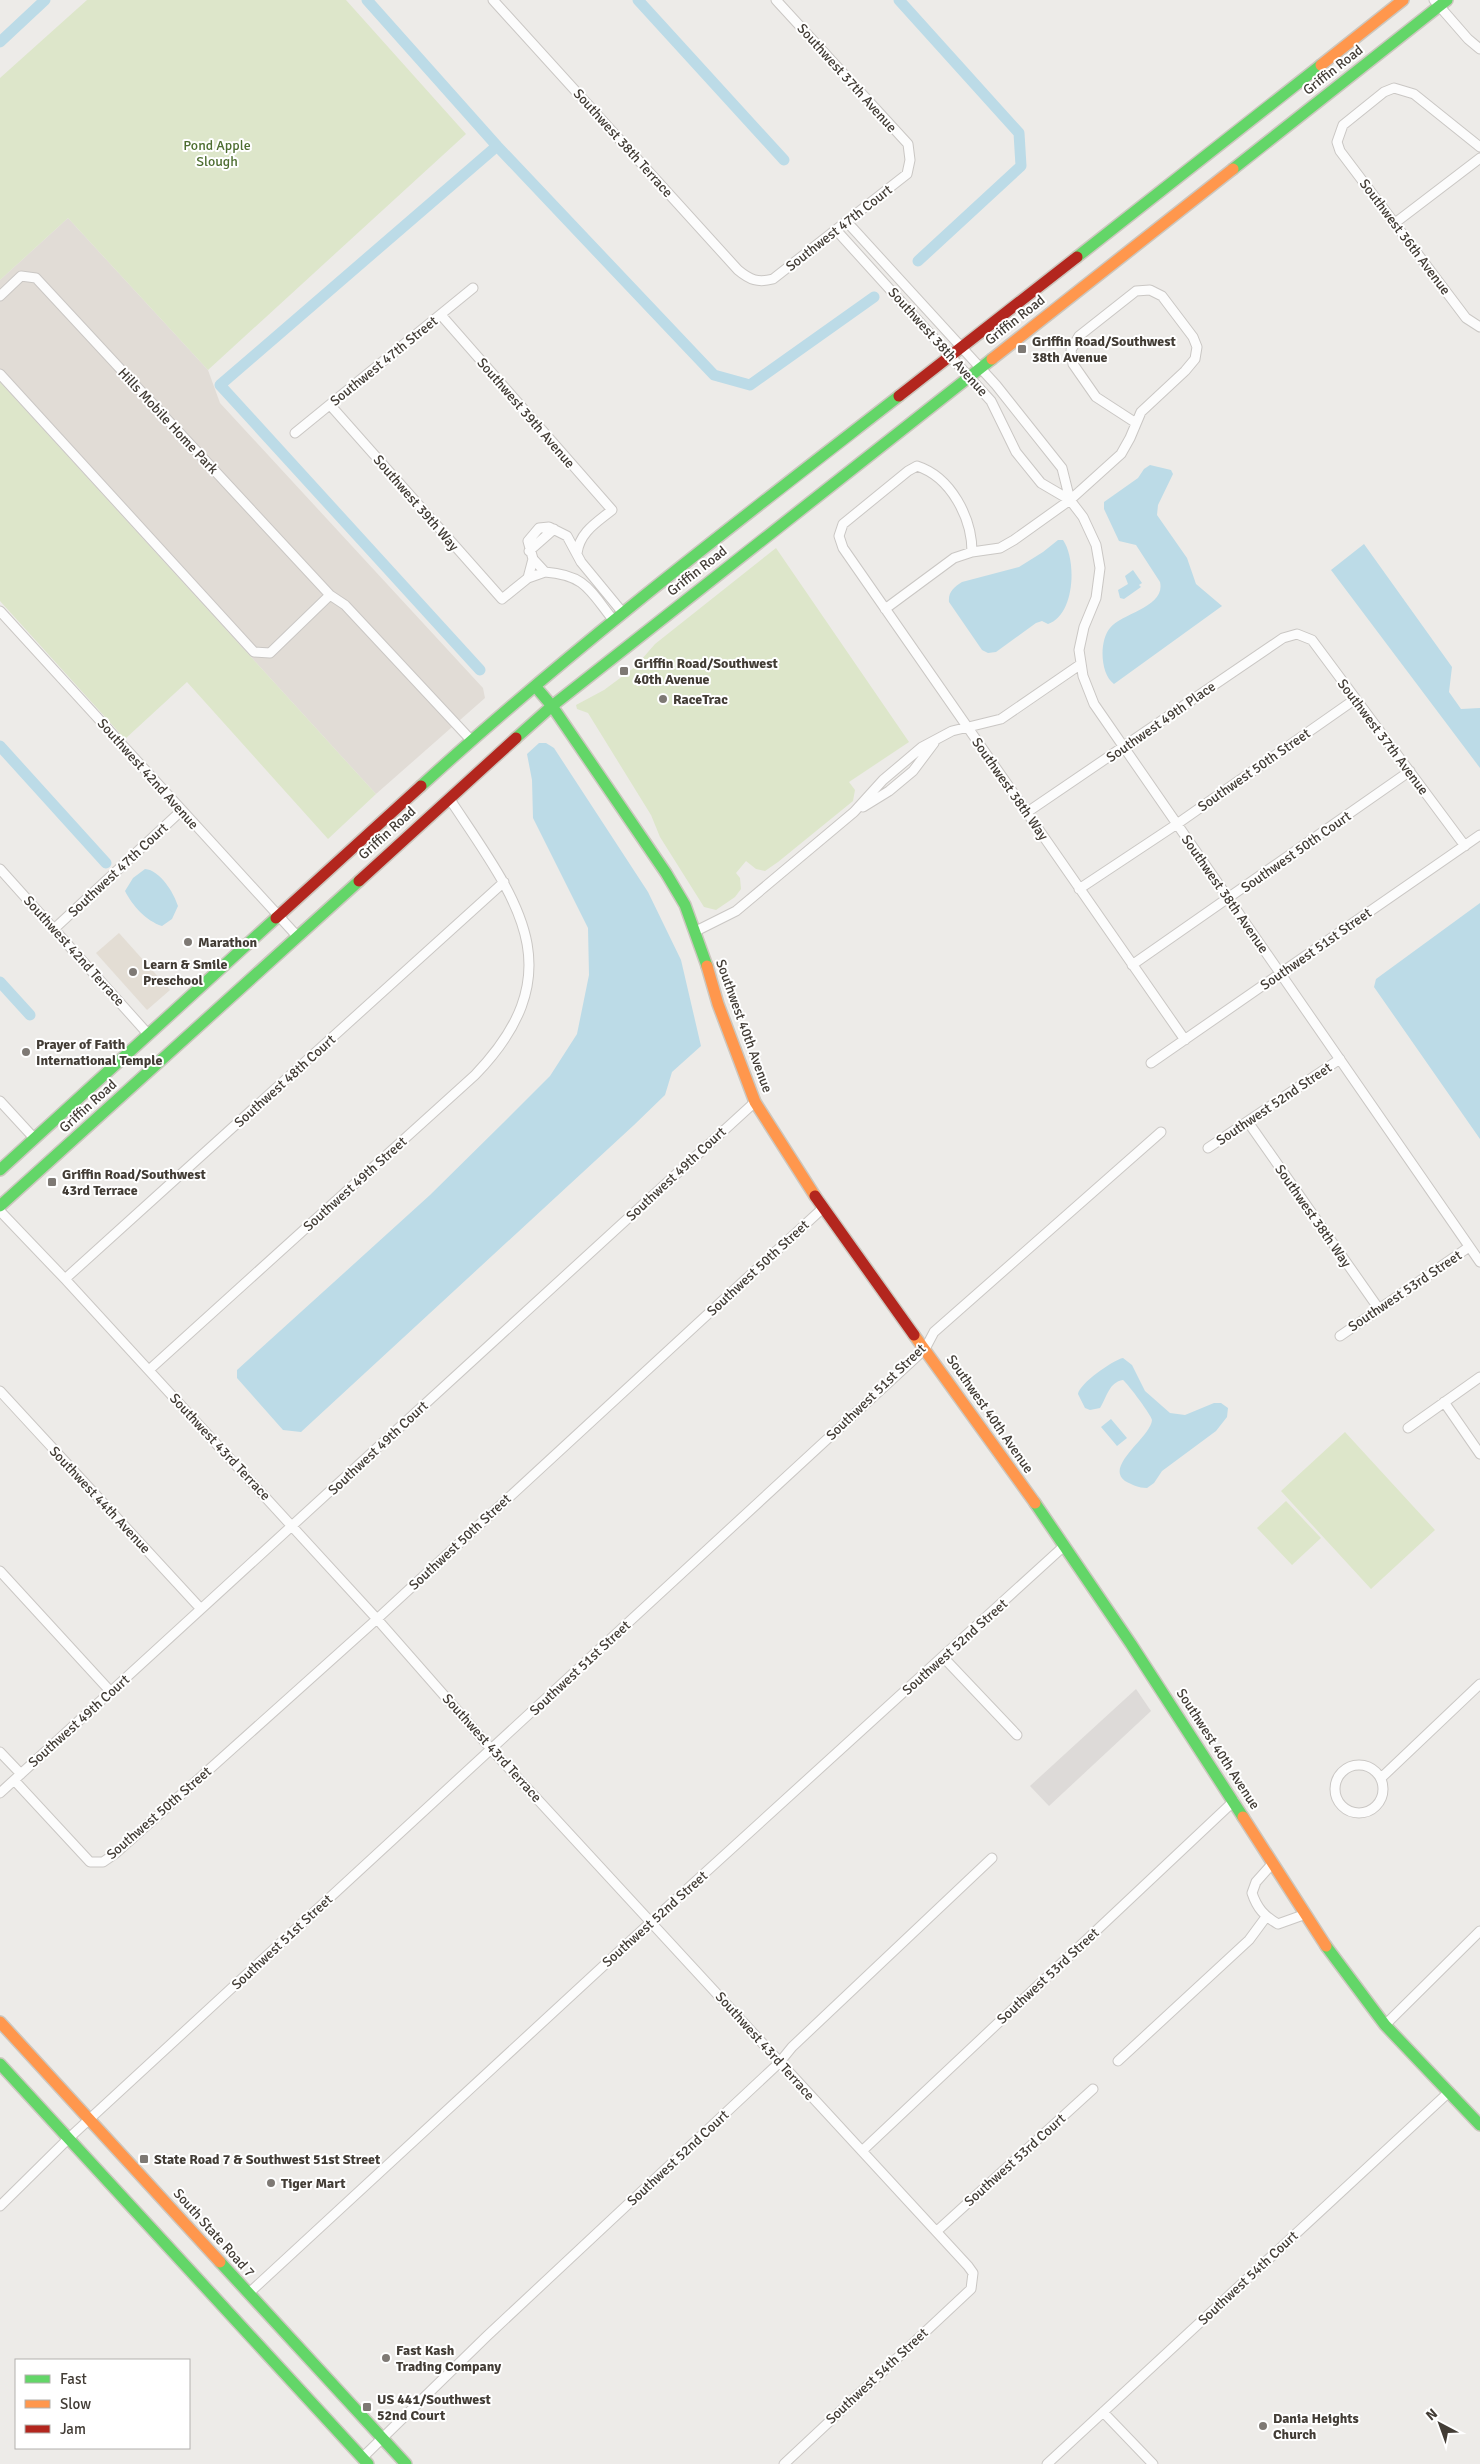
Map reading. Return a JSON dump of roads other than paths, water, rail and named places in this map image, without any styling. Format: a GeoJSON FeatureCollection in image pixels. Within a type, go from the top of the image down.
{"type":"FeatureCollection","features":[{"type":"Feature","properties":{"kind":"main road","name":"Griffin Road"},"geometry":{"type":"LineString","coordinates":[[0,1170],[470,740],[623,613],[1403,0]]}},
{"type":"Feature","properties":{"kind":"main road","name":"Griffin Road"},"geometry":{"type":"LineString","coordinates":[[0,1206],[552,706],[1440,2]]}},
{"type":"Feature","properties":{"kind":"main road","name":"Southwest 40th Avenue"},"geometry":{"type":"LineString","coordinates":[[535,686],[552,706],[666,873],[685,905],[696,931],[718,1004],[755,1102],[823,1208],[925,1349],[1131,1644],[1336,1961],[1385,2025],[1480,2125]]}},
{"type":"Feature","properties":{"kind":"main road","name":"South State Road 7"},"geometry":{"type":"LineString","coordinates":[[0,2022],[406,2464]]}},
{"type":"Feature","properties":{"kind":"main road"},"geometry":{"type":"LineString","coordinates":[[0,2064],[365,2461]]}},
{"type":"Feature","properties":{"kind":"street","name":"Southwest 38th Terrace"},"geometry":{"type":"LineString","coordinates":[[493,0],[738,270],[756,281]]}},
{"type":"Feature","properties":{"kind":"street","name":"Southwest 37th Avenue"},"geometry":{"type":"LineString","coordinates":[[776,0],[908,144],[910,160]]}},
{"type":"Feature","properties":{"kind":"street"},"geometry":{"type":"LineString","coordinates":[[1440,2],[1468,39],[1480,49]]}},
{"type":"Feature","properties":{"kind":"street","name":"Southwest 36th Avenue"},"geometry":{"type":"LineString","coordinates":[[1480,147],[1414,94],[1394,88],[1384,92],[1343,125],[1336,142],[1340,151],[1466,318],[1480,327]]}},
{"type":"Feature","properties":{"kind":"street"},"geometry":{"type":"LineString","coordinates":[[1395,223],[1480,158]]}},
{"type":"Feature","properties":{"kind":"street","name":"Southwest 47th Court"},"geometry":{"type":"LineString","coordinates":[[756,281],[774,280],[837,231],[906,174],[910,160]]}},
{"type":"Feature","properties":{"kind":"street","name":"Southwest 38th Avenue"},"geometry":{"type":"LineString","coordinates":[[847,222],[980,367],[1062,468],[1070,500],[1083,517],[1096,545],[1100,568],[1096,598],[1084,627],[1079,650],[1083,676],[1094,704],[1480,1262]]}},
{"type":"Feature","properties":{"kind":"street","name":"Southwest 38th Avenue"},"geometry":{"type":"LineString","coordinates":[[837,231],[991,401],[1016,452],[1041,484],[1070,500]]}},
{"type":"Feature","properties":{"kind":"street","name":"Hills Mobile Home Park"},"geometry":{"type":"LineString","coordinates":[[0,296],[21,276],[36,278],[330,596],[346,605],[470,740]]}},
{"type":"Feature","properties":{"kind":"street","name":"Southwest 47th Street"},"geometry":{"type":"LineString","coordinates":[[295,433],[331,406],[473,288]]}},
{"type":"Feature","properties":{"kind":"street"},"geometry":{"type":"LineString","coordinates":[[885,609],[954,558],[972,552],[1000,548],[1070,500],[1121,454],[1147,405],[1190,365],[1195,358],[1197,347],[1193,337],[1162,296],[1150,290],[1136,291],[1079,336],[1071,350],[1072,364],[1096,397],[1136,424]]}},
{"type":"Feature","properties":{"kind":"street","name":"Southwest 39th Avenue"},"geometry":{"type":"LineString","coordinates":[[441,315],[612,510],[585,532]]}},
{"type":"Feature","properties":{"kind":"street"},"geometry":{"type":"LineString","coordinates":[[0,374],[254,652],[270,652],[330,596]]}},
{"type":"Feature","properties":{"kind":"street","name":"Southwest 39th Way"},"geometry":{"type":"LineString","coordinates":[[331,406],[502,599],[528,578]]}},
{"type":"Feature","properties":{"kind":"street","name":"Southwest 38th Way"},"geometry":{"type":"LineString","coordinates":[[972,552],[972,537],[958,502],[937,476],[917,466],[908,471],[843,524],[839,536],[842,548],[1185,1040]]}},
{"type":"Feature","properties":{"kind":"street"},"geometry":{"type":"LineString","coordinates":[[614,621],[580,580],[565,574],[545,572],[528,578],[531,555],[528,541],[539,528],[544,526],[567,536],[606,594],[623,613]]}},
{"type":"Feature","properties":{"kind":"street"},"geometry":{"type":"LineString","coordinates":[[577,553],[578,543],[585,532]]}},
{"type":"Feature","properties":{"kind":"street"},"geometry":{"type":"LineString","coordinates":[[567,536],[585,532]]}},
{"type":"Feature","properties":{"kind":"street"},"geometry":{"type":"LineString","coordinates":[[531,555],[545,572]]}},
{"type":"Feature","properties":{"kind":"street","name":"Southwest 42nd Avenue"},"geometry":{"type":"LineString","coordinates":[[0,611],[297,936]]}},
{"type":"Feature","properties":{"kind":"street","name":"Southwest 37th Avenue"},"geometry":{"type":"LineString","coordinates":[[1297,634],[1312,640],[1354,700],[1410,771],[1465,846]]}},
{"type":"Feature","properties":{"kind":"street","name":"Southwest 49th Place"},"geometry":{"type":"LineString","coordinates":[[1026,813],[1283,638],[1297,634]]}},
{"type":"Feature","properties":{"kind":"street"},"geometry":{"type":"LineString","coordinates":[[696,931],[736,911],[854,812],[883,780],[922,747],[949,732],[1001,719],[1081,664]]}},
{"type":"Feature","properties":{"kind":"street","name":"Southwest 50th Street"},"geometry":{"type":"LineString","coordinates":[[1079,889],[1177,824],[1354,700]]}},
{"type":"Feature","properties":{"kind":"street","name":"Southwest 50th Court"},"geometry":{"type":"LineString","coordinates":[[1132,965],[1410,771]]}},
{"type":"Feature","properties":{"kind":"street","name":"Southwest 49th Street"},"geometry":{"type":"LineString","coordinates":[[149,1370],[476,1075],[495,1054],[509,1033],[522,1006],[529,977],[528,951],[522,921],[504,882],[449,798]]}},
{"type":"Feature","properties":{"kind":"street","name":"Southwest 47th Court"},"geometry":{"type":"LineString","coordinates":[[54,929],[182,811]]}},
{"type":"Feature","properties":{"kind":"street","name":"Southwest 51st Street"},"geometry":{"type":"LineString","coordinates":[[1151,1063],[1480,835]]}},
{"type":"Feature","properties":{"kind":"street","name":"Southwest 42nd Terrace"},"geometry":{"type":"LineString","coordinates":[[0,869],[148,1034]]}},
{"type":"Feature","properties":{"kind":"street","name":"Southwest 48th Court"},"geometry":{"type":"LineString","coordinates":[[66,1279],[504,882]]}},
{"type":"Feature","properties":{"kind":"street","name":"Southwest 52nd Street"},"geometry":{"type":"LineString","coordinates":[[1208,1148],[1340,1059]]}},
{"type":"Feature","properties":{"kind":"street"},"geometry":{"type":"LineString","coordinates":[[0,1101],[34,1138]]}},
{"type":"Feature","properties":{"kind":"street","name":"Southwest 49th Court"},"geometry":{"type":"LineString","coordinates":[[0,1793],[755,1102]]}},
{"type":"Feature","properties":{"kind":"street","name":"Southwest 38th Way"},"geometry":{"type":"LineString","coordinates":[[1248,1122],[1379,1309]]}},
{"type":"Feature","properties":{"kind":"street","name":"Southwest 51st Street"},"geometry":{"type":"LineString","coordinates":[[0,2206],[90,2119],[925,1349],[934,1332],[1161,1132]]}},
{"type":"Feature","properties":{"kind":"street","name":"Southwest 50th Street"},"geometry":{"type":"LineString","coordinates":[[17,1777],[90,1862],[103,1862],[116,1853],[377,1618],[823,1208]]}},
{"type":"Feature","properties":{"kind":"street","name":"Southwest 43rd Terrace"},"geometry":{"type":"LineString","coordinates":[[0,1211],[66,1279],[293,1526],[377,1618],[492,1750],[937,2231],[968,2266],[972,2273],[971,2288]]}},
{"type":"Feature","properties":{"kind":"street","name":"Southwest 53rd Street"},"geometry":{"type":"LineString","coordinates":[[1340,1336],[1469,1247]]}},
{"type":"Feature","properties":{"kind":"street"},"geometry":{"type":"LineString","coordinates":[[1408,1428],[1480,1377]]}},
{"type":"Feature","properties":{"kind":"street","name":"Southwest 44th Avenue"},"geometry":{"type":"LineString","coordinates":[[0,1391],[201,1610]]}},
{"type":"Feature","properties":{"kind":"street"},"geometry":{"type":"LineString","coordinates":[[1444,1402],[1480,1454]]}},
{"type":"Feature","properties":{"kind":"street","name":"Southwest 52nd Street"},"geometry":{"type":"LineString","coordinates":[[249,2293],[652,1921],[944,1658],[1064,1547]]}},
{"type":"Feature","properties":{"kind":"street"},"geometry":{"type":"LineString","coordinates":[[0,1571],[111,1692]]}},
{"type":"Feature","properties":{"kind":"street"},"geometry":{"type":"LineString","coordinates":[[944,1658],[1017,1735]]}},
{"type":"Feature","properties":{"kind":"street"},"geometry":{"type":"LineString","coordinates":[[1381,1778],[1480,1684]]}},
{"type":"Feature","properties":{"kind":"street"},"geometry":{"type":"LineString","coordinates":[[0,1752],[17,1777]]}},
{"type":"Feature","properties":{"kind":"street"},"geometry":{"type":"LineString","coordinates":[[1363,1765],[1371,1767],[1381,1778],[1384,1795],[1374,1809],[1358,1814],[1343,1808],[1337,1801],[1335,1786],[1342,1772],[1348,1768],[1363,1765]]}},
{"type":"Feature","properties":{"kind":"street","name":"Southwest 53rd Street"},"geometry":{"type":"LineString","coordinates":[[862,2151],[1234,1801]]}},
{"type":"Feature","properties":{"kind":"street","name":"Southwest 52nd Court"},"geometry":{"type":"LineString","coordinates":[[365,2461],[383,2438],[487,2336],[780,2063],[792,2047],[992,1858]]}},
{"type":"Feature","properties":{"kind":"street"},"geometry":{"type":"LineString","coordinates":[[1273,1863],[1256,1882],[1252,1893],[1256,1906],[1266,1918],[1278,1924],[1306,1914]]}},
{"type":"Feature","properties":{"kind":"street"},"geometry":{"type":"LineString","coordinates":[[1118,2061],[1249,1940],[1266,1918]]}},
{"type":"Feature","properties":{"kind":"street"},"geometry":{"type":"LineString","coordinates":[[1385,2025],[1480,1931]]}},
{"type":"Feature","properties":{"kind":"street","name":"Southwest 53rd Court"},"geometry":{"type":"LineString","coordinates":[[937,2231],[1093,2089]]}},
{"type":"Feature","properties":{"kind":"street","name":"Southwest 54th Court"},"geometry":{"type":"LineString","coordinates":[[1047,2464],[1449,2092]]}},
{"type":"Feature","properties":{"kind":"street","name":"Southwest 54th Street"},"geometry":{"type":"LineString","coordinates":[[784,2464],[971,2288]]}},
{"type":"Feature","properties":{"kind":"street"},"geometry":{"type":"LineString","coordinates":[[1103,2412],[1153,2464]]}},
{"type":"Feature","properties":{"kind":"water"},"geometry":{"type":"Polygon","coordinates":[[[1150,465],[1171,470],[1173,474],[1158,505],[1157,515],[1187,558],[1196,584],[1222,606],[1114,684],[1109,679],[1104,665],[1103,649],[1106,634],[1116,623],[1150,604],[1160,591],[1160,582],[1136,545],[1119,541],[1104,509],[1104,502],[1138,478],[1144,469],[1150,465]]]}},
{"type":"Feature","properties":{"kind":"water"},"geometry":{"type":"Polygon","coordinates":[[[1058,540],[1063,540],[1067,549],[1072,573],[1071,586],[1064,610],[1057,619],[1048,624],[1042,621],[1036,623],[996,652],[988,653],[982,650],[949,602],[949,595],[952,590],[962,582],[1019,567],[1058,540]]]}},
{"type":"Feature","properties":{"kind":"water"},"geometry":{"type":"Polygon","coordinates":[[[1364,544],[1452,667],[1449,692],[1461,709],[1480,708],[1480,768],[1331,570],[1364,544]]]}},
{"type":"Feature","properties":{"kind":"water"},"geometry":{"type":"Polygon","coordinates":[[[1133,570],[1142,583],[1139,585],[1141,587],[1124,599],[1120,598],[1118,590],[1128,584],[1125,576],[1133,570]]]}},
{"type":"Feature","properties":{"kind":"water"},"geometry":{"type":"Polygon","coordinates":[[[539,743],[546,743],[554,748],[648,892],[681,960],[701,1046],[672,1072],[665,1095],[634,1125],[301,1432],[283,1430],[237,1378],[237,1370],[430,1195],[503,1123],[550,1076],[577,1034],[589,975],[588,928],[533,818],[532,780],[527,754],[539,743]]]}},
{"type":"Feature","properties":{"kind":"water"},"geometry":{"type":"Polygon","coordinates":[[[145,869],[156,873],[166,883],[178,906],[172,919],[162,926],[156,924],[140,912],[131,902],[125,891],[133,878],[145,869]]]}},
{"type":"Feature","properties":{"kind":"water"},"geometry":{"type":"Polygon","coordinates":[[[1480,903],[1480,1139],[1374,987],[1376,979],[1480,903]]]}},
{"type":"Feature","properties":{"kind":"water"},"geometry":{"type":"Polygon","coordinates":[[[1123,1358],[1132,1365],[1145,1391],[1170,1413],[1185,1415],[1214,1403],[1221,1403],[1228,1408],[1227,1417],[1216,1431],[1162,1471],[1154,1483],[1147,1488],[1131,1484],[1120,1475],[1120,1468],[1124,1460],[1150,1427],[1152,1420],[1130,1387],[1123,1380],[1118,1381],[1111,1387],[1100,1408],[1090,1410],[1085,1408],[1078,1394],[1084,1384],[1097,1373],[1123,1358]]]}},
{"type":"Feature","properties":{"kind":"water"},"geometry":{"type":"Polygon","coordinates":[[[1111,1419],[1127,1438],[1117,1446],[1101,1427],[1111,1419]]]}},
{"type":"Feature","properties":{"kind":"waterway"},"geometry":{"type":"LineString","coordinates":[[0,42],[45,0]]}},
{"type":"Feature","properties":{"kind":"waterway"},"geometry":{"type":"LineString","coordinates":[[367,0],[497,146],[714,375],[750,385],[874,297]]}},
{"type":"Feature","properties":{"kind":"waterway"},"geometry":{"type":"LineString","coordinates":[[638,0],[784,160]]}},
{"type":"Feature","properties":{"kind":"waterway"},"geometry":{"type":"LineString","coordinates":[[899,0],[1019,133],[1021,166],[918,261]]}},
{"type":"Feature","properties":{"kind":"waterway"},"geometry":{"type":"LineString","coordinates":[[480,670],[220,385],[497,146]]}},
{"type":"Feature","properties":{"kind":"waterway"},"geometry":{"type":"LineString","coordinates":[[0,746],[106,863]]}},
{"type":"Feature","properties":{"kind":"waterway"},"geometry":{"type":"LineString","coordinates":[[0,982],[30,1015]]}},
{"type":"Feature","properties":{"kind":"place","name":"Griffin Road/Southwest 38th Avenue"},"geometry":{"type":"Point","coordinates":[1022,349]}},
{"type":"Feature","properties":{"kind":"place","name":"Griffin Road/Southwest 40th Avenue"},"geometry":{"type":"Point","coordinates":[624,671]}},
{"type":"Feature","properties":{"kind":"place","name":"RaceTrac"},"geometry":{"type":"Point","coordinates":[663,699]}},
{"type":"Feature","properties":{"kind":"place","name":"Marathon"},"geometry":{"type":"Point","coordinates":[188,942]}},
{"type":"Feature","properties":{"kind":"place","name":"Learn & Smile Preschool"},"geometry":{"type":"Point","coordinates":[133,972]}},
{"type":"Feature","properties":{"kind":"place","name":"Prayer of Faith International Temple"},"geometry":{"type":"Point","coordinates":[26,1052]}},
{"type":"Feature","properties":{"kind":"place","name":"Griffin Road/Southwest 43rd Terrace"},"geometry":{"type":"Point","coordinates":[52,1182]}},
{"type":"Feature","properties":{"kind":"place","name":"State Road 7 & Southwest 51st Street"},"geometry":{"type":"Point","coordinates":[144,2159]}},
{"type":"Feature","properties":{"kind":"place","name":"Tiger Mart"},"geometry":{"type":"Point","coordinates":[271,2183]}},
{"type":"Feature","properties":{"kind":"place","name":"Fast Kash Trading Company"},"geometry":{"type":"Point","coordinates":[386,2358]}},
{"type":"Feature","properties":{"kind":"place","name":"US 441/Southwest 52nd Court"},"geometry":{"type":"Point","coordinates":[367,2407]}},
{"type":"Feature","properties":{"kind":"place","name":"Dania Heights Church"},"geometry":{"type":"Point","coordinates":[1263,2426]}},
{"type":"Feature","properties":{"kind":"park label","name":"Pond Apple Slough"},"geometry":{"type":"Point","coordinates":[217,154]}}]}
